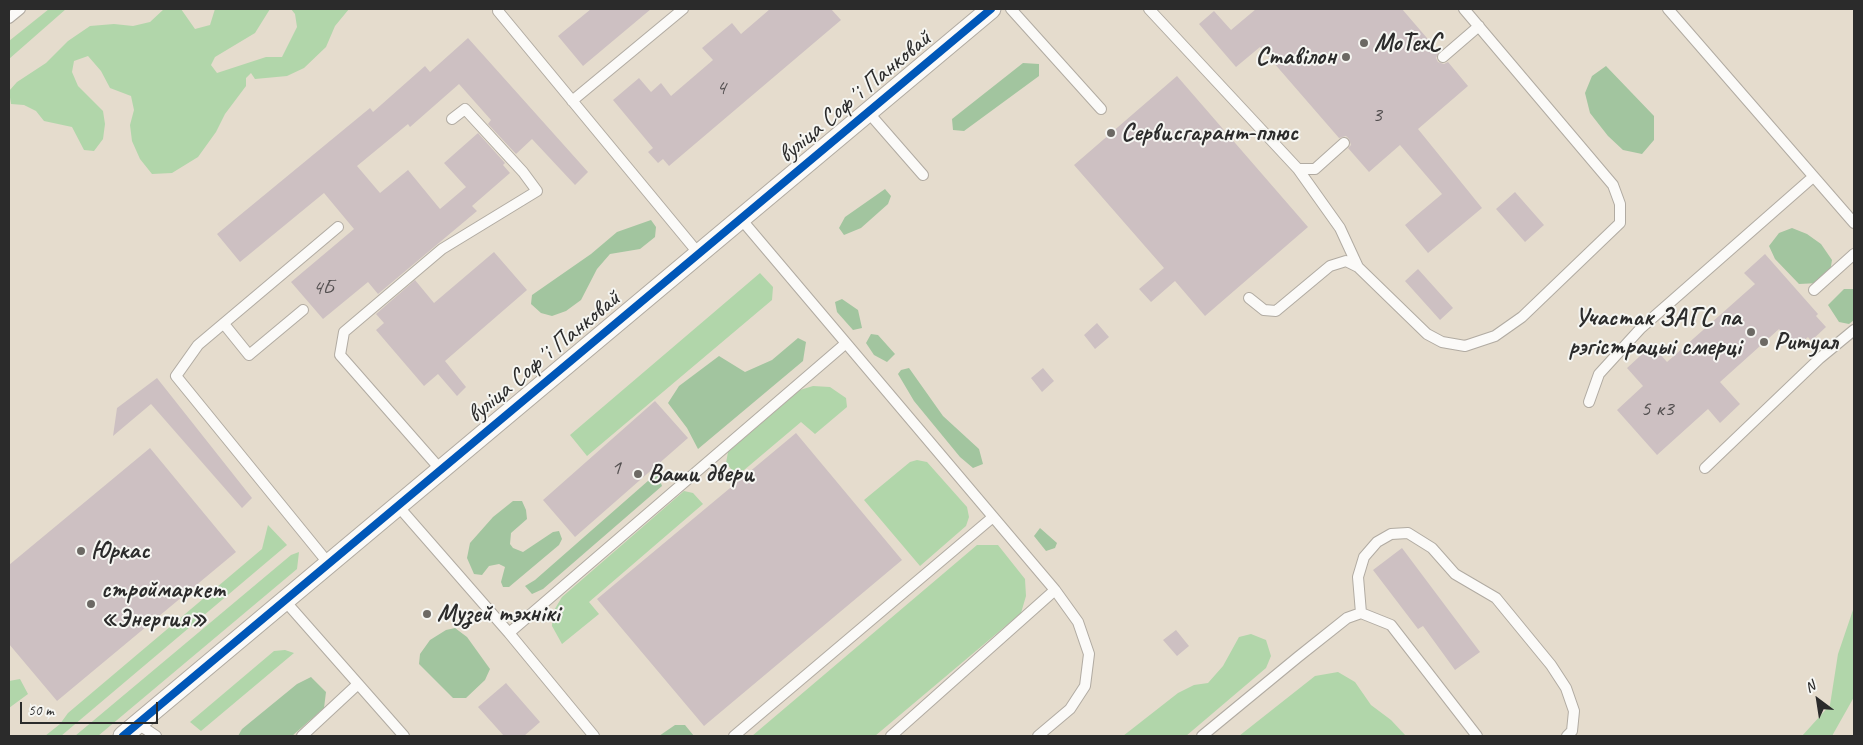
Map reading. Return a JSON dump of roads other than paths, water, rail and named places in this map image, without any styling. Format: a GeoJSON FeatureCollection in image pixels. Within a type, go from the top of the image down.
{"type":"FeatureCollection","features":[{"type":"Feature","properties":{"kind":"street","name":"вуліца Софʼі Панковай"},"geometry":{"type":"LineString","coordinates":[[123,736],[991,9]]}},
{"type":"Feature","properties":{"kind":"lane"},"geometry":{"type":"LineString","coordinates":[[9,18],[20,9]]}},
{"type":"Feature","properties":{"kind":"lane"},"geometry":{"type":"LineString","coordinates":[[572,101],[683,9]]}},
{"type":"Feature","properties":{"kind":"lane"},"geometry":{"type":"LineString","coordinates":[[1010,9],[1101,109]]}},
{"type":"Feature","properties":{"kind":"lane"},"geometry":{"type":"LineString","coordinates":[[1149,9],[1298,168],[1340,228],[1358,267]]}},
{"type":"Feature","properties":{"kind":"lane"},"geometry":{"type":"LineString","coordinates":[[1249,298],[1264,310],[1276,311],[1330,266],[1346,261],[1358,267],[1427,334],[1442,342],[1465,346],[1495,336],[1522,317],[1620,223],[1620,204],[1613,185],[1464,9]]}},
{"type":"Feature","properties":{"kind":"lane"},"geometry":{"type":"LineString","coordinates":[[1668,9],[1854,223]]}},
{"type":"Feature","properties":{"kind":"lane"},"geometry":{"type":"LineString","coordinates":[[498,11],[699,254]]}},
{"type":"Feature","properties":{"kind":"lane"},"geometry":{"type":"LineString","coordinates":[[1443,57],[1479,26]]}},
{"type":"Feature","properties":{"kind":"lane"},"geometry":{"type":"LineString","coordinates":[[441,470],[340,355],[344,332],[442,249],[537,192],[523,172],[465,109],[452,119]]}},
{"type":"Feature","properties":{"kind":"lane"},"geometry":{"type":"LineString","coordinates":[[868,112],[923,175]]}},
{"type":"Feature","properties":{"kind":"lane"},"geometry":{"type":"LineString","coordinates":[[1298,168],[1316,168],[1344,143]]}},
{"type":"Feature","properties":{"kind":"lane"},"geometry":{"type":"LineString","coordinates":[[1589,402],[1599,374],[1641,328],[1813,177]]}},
{"type":"Feature","properties":{"kind":"lane"},"geometry":{"type":"LineString","coordinates":[[741,220],[774,256],[845,344],[1055,590],[1078,622],[1089,654],[1085,686],[1070,709],[1038,736]]}},
{"type":"Feature","properties":{"kind":"lane"},"geometry":{"type":"LineString","coordinates":[[329,564],[176,376],[198,346],[338,227]]}},
{"type":"Feature","properties":{"kind":"lane"},"geometry":{"type":"LineString","coordinates":[[1814,290],[1854,254]]}},
{"type":"Feature","properties":{"kind":"lane"},"geometry":{"type":"LineString","coordinates":[[224,324],[249,354],[303,310]]}},
{"type":"Feature","properties":{"kind":"lane"},"geometry":{"type":"LineString","coordinates":[[1705,468],[1820,358],[1854,330]]}},
{"type":"Feature","properties":{"kind":"lane"},"geometry":{"type":"LineString","coordinates":[[510,633],[845,344]]}},
{"type":"Feature","properties":{"kind":"lane"},"geometry":{"type":"LineString","coordinates":[[398,506],[510,633],[594,736]]}},
{"type":"Feature","properties":{"kind":"lane"},"geometry":{"type":"LineString","coordinates":[[734,736],[993,517]]}},
{"type":"Feature","properties":{"kind":"lane"},"geometry":{"type":"LineString","coordinates":[[1361,613],[1358,577],[1364,557],[1377,542],[1391,534],[1408,533],[1432,548],[1455,574],[1496,598],[1552,665],[1566,688],[1574,711],[1572,731],[1567,736]]}},
{"type":"Feature","properties":{"kind":"lane"},"geometry":{"type":"LineString","coordinates":[[891,736],[1055,590]]}},
{"type":"Feature","properties":{"kind":"lane"},"geometry":{"type":"LineString","coordinates":[[285,601],[404,736]]}},
{"type":"Feature","properties":{"kind":"lane"},"geometry":{"type":"LineString","coordinates":[[1202,736],[1347,618],[1361,613],[1391,626],[1477,736]]}},
{"type":"Feature","properties":{"kind":"lane"},"geometry":{"type":"LineString","coordinates":[[302,736],[358,684]]}},
{"type":"Feature","properties":{"kind":"lane"},"geometry":{"type":"LineString","coordinates":[[138,724],[156,736]]}},
{"type":"Feature","properties":{"kind":"place","name":"MoTexC"},"geometry":{"type":"Point","coordinates":[1364,43]}},
{"type":"Feature","properties":{"kind":"place","name":"Ставілон"},"geometry":{"type":"Point","coordinates":[1346,57]}},
{"type":"Feature","properties":{"kind":"place","name":"Сервисгарант-плюс"},"geometry":{"type":"Point","coordinates":[1111,133]}},
{"type":"Feature","properties":{"kind":"place","name":"Участак ЗАГС па рэгістрацыі смерці"},"geometry":{"type":"Point","coordinates":[1751,332]}},
{"type":"Feature","properties":{"kind":"place","name":"Ритуал"},"geometry":{"type":"Point","coordinates":[1764,342]}},
{"type":"Feature","properties":{"kind":"place","name":"Ваши двери"},"geometry":{"type":"Point","coordinates":[638,474]}},
{"type":"Feature","properties":{"kind":"place","name":"Юркас"},"geometry":{"type":"Point","coordinates":[81,551]}},
{"type":"Feature","properties":{"kind":"place","name":"строймаркет «Энергия»"},"geometry":{"type":"Point","coordinates":[91,604]}},
{"type":"Feature","properties":{"kind":"place","name":"Музей тэхнікі"},"geometry":{"type":"Point","coordinates":[427,614]}}]}
